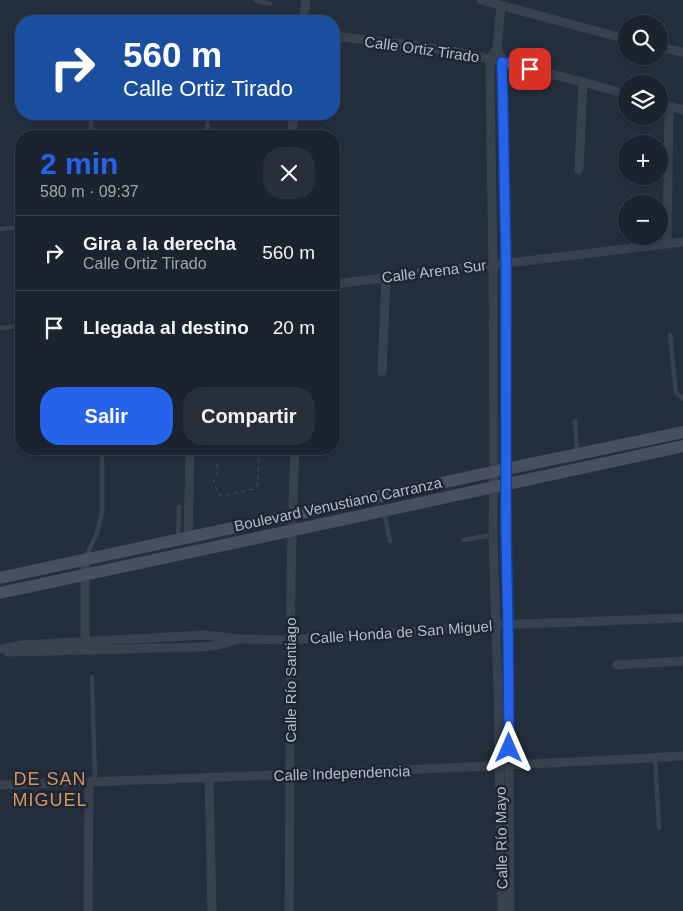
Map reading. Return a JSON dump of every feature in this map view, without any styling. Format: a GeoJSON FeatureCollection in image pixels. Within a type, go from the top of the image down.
{"type":"FeatureCollection","features":[{"type":"Feature","properties":{"kind":"main road","name":"Boulevard Venustiano Carranza"},"geometry":{"type":"LineString","coordinates":[[0,578],[683,432]]}},
{"type":"Feature","properties":{"kind":"main road","name":"Boulevard Venustiano Carranza"},"geometry":{"type":"LineString","coordinates":[[0,592],[683,446]]}},
{"type":"Feature","properties":{"kind":"street"},"geometry":{"type":"LineString","coordinates":[[304,15],[306,0]]}},
{"type":"Feature","properties":{"kind":"street"},"geometry":{"type":"LineString","coordinates":[[481,0],[618,37]]}},
{"type":"Feature","properties":{"kind":"street","name":"Calle Río Mayo"},"geometry":{"type":"LineString","coordinates":[[501,6],[497,48],[502,62],[506,263],[500,486],[506,534],[508,625],[502,911]]}},
{"type":"Feature","properties":{"kind":"street","name":"Calle Ortiz Tirado"},"geometry":{"type":"LineString","coordinates":[[340,37],[490,59],[618,92]]}},
{"type":"Feature","properties":{"kind":"street","name":"Calle Río Mayo"},"geometry":{"type":"LineString","coordinates":[[497,48],[490,59],[493,265],[500,470]]}},
{"type":"Feature","properties":{"kind":"street"},"geometry":{"type":"LineString","coordinates":[[668,49],[683,52]]}},
{"type":"Feature","properties":{"kind":"street"},"geometry":{"type":"LineString","coordinates":[[579,170],[583,82]]}},
{"type":"Feature","properties":{"kind":"street"},"geometry":{"type":"LineString","coordinates":[[668,198],[670,106],[683,110]]}},
{"type":"Feature","properties":{"kind":"street","name":"Calle Arena Sur"},"geometry":{"type":"LineString","coordinates":[[668,244],[683,242]]}},
{"type":"Feature","properties":{"kind":"street","name":"Calle Arena Sur"},"geometry":{"type":"LineString","coordinates":[[340,283],[659,245]]}},
{"type":"Feature","properties":{"kind":"street"},"geometry":{"type":"LineString","coordinates":[[382,372],[386,277]]}},
{"type":"Feature","properties":{"kind":"street"},"geometry":{"type":"LineString","coordinates":[[183,538],[190,455]]}},
{"type":"Feature","properties":{"kind":"street","name":"Calle Río Santiago"},"geometry":{"type":"LineString","coordinates":[[289,911],[290,640],[292,515],[296,455]]}},
{"type":"Feature","properties":{"kind":"street","name":"Calle Río Mayo"},"geometry":{"type":"LineString","coordinates":[[500,486],[494,534],[510,911]]}},
{"type":"Feature","properties":{"kind":"street"},"geometry":{"type":"LineString","coordinates":[[494,534],[506,534]]}},
{"type":"Feature","properties":{"kind":"street"},"geometry":{"type":"LineString","coordinates":[[85,560],[85,641]]}},
{"type":"Feature","properties":{"kind":"street","name":"Calle Honda de San Miguel"},"geometry":{"type":"LineString","coordinates":[[0,651],[22,645],[205,635],[239,639],[290,640],[497,625],[683,618]]}},
{"type":"Feature","properties":{"kind":"street","name":"Calle Honda de San Miguel"},"geometry":{"type":"LineString","coordinates":[[0,651],[84,651],[204,646],[227,644],[239,639]]}},
{"type":"Feature","properties":{"kind":"street"},"geometry":{"type":"LineString","coordinates":[[616,665],[683,661]]}},
{"type":"Feature","properties":{"kind":"street","name":"Calle Independencia"},"geometry":{"type":"LineString","coordinates":[[0,784],[291,775],[683,756]]}},
{"type":"Feature","properties":{"kind":"street"},"geometry":{"type":"LineString","coordinates":[[209,778],[212,911]]}},
{"type":"Feature","properties":{"kind":"street"},"geometry":{"type":"LineString","coordinates":[[88,911],[92,782]]}},
{"type":"Feature","properties":{"kind":"lane"},"geometry":{"type":"LineString","coordinates":[[255,0],[270,4]]}},
{"type":"Feature","properties":{"kind":"lane"},"geometry":{"type":"LineString","coordinates":[[0,229],[15,228]]}},
{"type":"Feature","properties":{"kind":"lane"},"geometry":{"type":"LineString","coordinates":[[0,328],[15,327]]}},
{"type":"Feature","properties":{"kind":"lane"},"geometry":{"type":"LineString","coordinates":[[670,334],[676,393],[683,399]]}},
{"type":"Feature","properties":{"kind":"lane"},"geometry":{"type":"LineString","coordinates":[[575,421],[577,454]]}},
{"type":"Feature","properties":{"kind":"lane"},"geometry":{"type":"LineString","coordinates":[[85,560],[98,530],[102,512],[102,455]]}},
{"type":"Feature","properties":{"kind":"lane"},"geometry":{"type":"LineString","coordinates":[[179,507],[183,538]]}},
{"type":"Feature","properties":{"kind":"lane"},"geometry":{"type":"LineString","coordinates":[[383,511],[390,541]]}},
{"type":"Feature","properties":{"kind":"lane"},"geometry":{"type":"LineString","coordinates":[[463,540],[494,534]]}},
{"type":"Feature","properties":{"kind":"lane"},"geometry":{"type":"LineString","coordinates":[[92,677],[92,782]]}},
{"type":"Feature","properties":{"kind":"lane"},"geometry":{"type":"LineString","coordinates":[[655,757],[659,828]]}},
{"type":"Feature","properties":{"kind":"path"},"geometry":{"type":"LineString","coordinates":[[217,464],[218,472],[214,483],[219,496],[253,489],[258,482],[258,455]]}},
{"type":"Feature","properties":{"kind":"district","name":"DE SAN MIGUEL"},"geometry":{"type":"Point","coordinates":[50,790]}},
{"type":"Feature","properties":{"kind":"route"},"geometry":{"type":"LineString","coordinates":[[509,748],[506,534],[506,263],[502,62],[530,69]]}}]}
